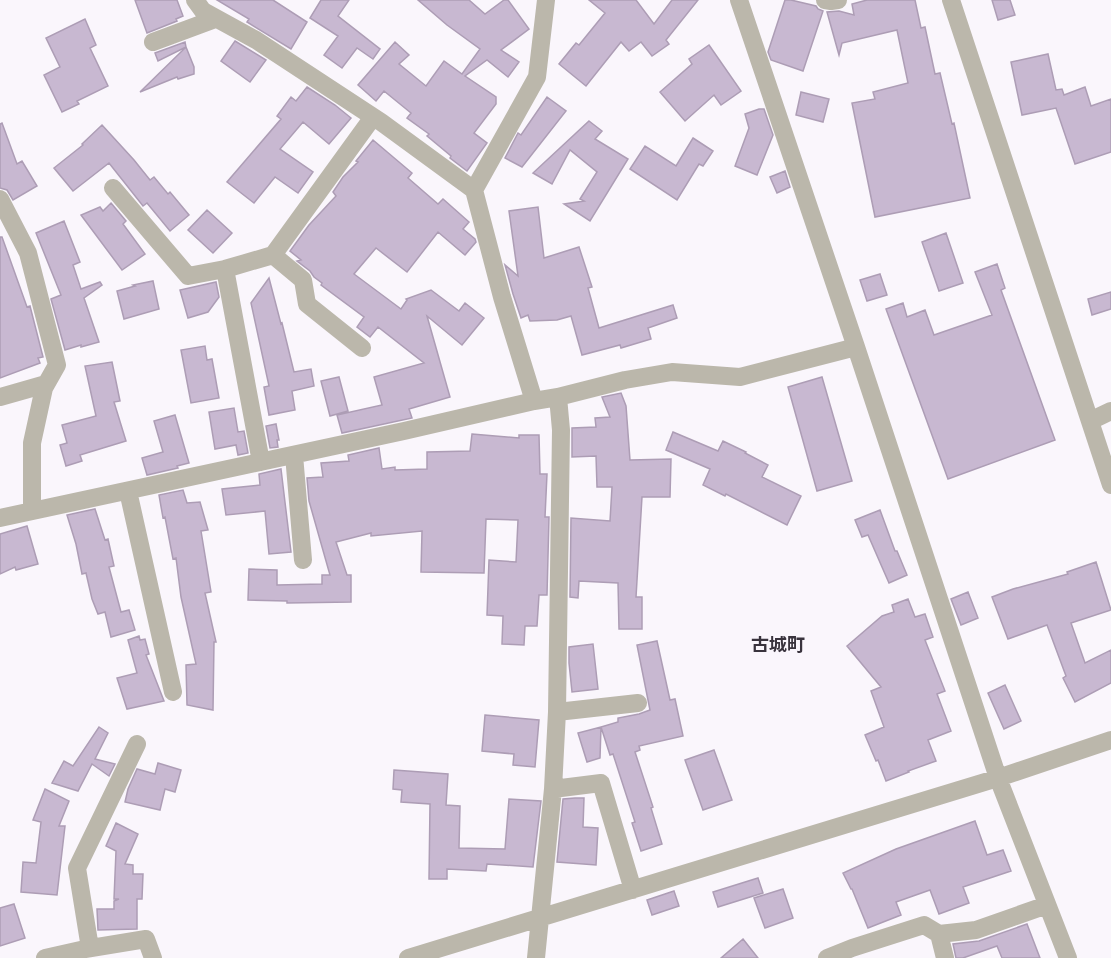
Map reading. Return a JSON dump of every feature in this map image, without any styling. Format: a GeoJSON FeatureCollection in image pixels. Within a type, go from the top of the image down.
{"type":"FeatureCollection","features":[{"type":"Feature","properties":{"kind":"street"},"geometry":{"type":"LineString","coordinates":[[195,0],[203,11],[256,40],[373,117],[474,189],[502,297],[534,401]]}},
{"type":"Feature","properties":{"kind":"street"},"geometry":{"type":"LineString","coordinates":[[474,189],[537,77],[546,0]]}},
{"type":"Feature","properties":{"kind":"street"},"geometry":{"type":"LineString","coordinates":[[739,0],[998,778],[1068,958]]}},
{"type":"Feature","properties":{"kind":"street"},"geometry":{"type":"LineString","coordinates":[[825,0],[831,2],[838,0]]}},
{"type":"Feature","properties":{"kind":"street"},"geometry":{"type":"LineString","coordinates":[[951,0],[1111,485]]}},
{"type":"Feature","properties":{"kind":"street"},"geometry":{"type":"LineString","coordinates":[[153,42],[215,19]]}},
{"type":"Feature","properties":{"kind":"street"},"geometry":{"type":"LineString","coordinates":[[114,188],[188,276],[225,269],[273,255],[373,117]]}},
{"type":"Feature","properties":{"kind":"street"},"geometry":{"type":"LineString","coordinates":[[2,204],[28,253],[57,364],[44,388],[32,443],[32,512]]}},
{"type":"Feature","properties":{"kind":"street"},"geometry":{"type":"LineString","coordinates":[[273,255],[303,280],[307,304],[362,348]]}},
{"type":"Feature","properties":{"kind":"street"},"geometry":{"type":"LineString","coordinates":[[225,269],[261,462]]}},
{"type":"Feature","properties":{"kind":"street"},"geometry":{"type":"LineString","coordinates":[[0,518],[447,422],[625,380],[672,372],[740,377],[856,347]]}},
{"type":"Feature","properties":{"kind":"street"},"geometry":{"type":"LineString","coordinates":[[0,397],[46,384]]}},
{"type":"Feature","properties":{"kind":"street"},"geometry":{"type":"LineString","coordinates":[[536,958],[553,789],[557,712],[561,430],[558,397]]}},
{"type":"Feature","properties":{"kind":"street"},"geometry":{"type":"LineString","coordinates":[[1090,421],[1111,411]]}},
{"type":"Feature","properties":{"kind":"street"},"geometry":{"type":"LineString","coordinates":[[294,455],[303,560]]}},
{"type":"Feature","properties":{"kind":"street"},"geometry":{"type":"LineString","coordinates":[[128,491],[173,692]]}},
{"type":"Feature","properties":{"kind":"street"},"geometry":{"type":"LineString","coordinates":[[557,712],[638,704]]}},
{"type":"Feature","properties":{"kind":"street"},"geometry":{"type":"LineString","coordinates":[[408,958],[998,778],[1111,740]]}},
{"type":"Feature","properties":{"kind":"street"},"geometry":{"type":"LineString","coordinates":[[90,948],[77,868],[137,744]]}},
{"type":"Feature","properties":{"kind":"street"},"geometry":{"type":"LineString","coordinates":[[553,789],[600,783],[633,890]]}},
{"type":"Feature","properties":{"kind":"street"},"geometry":{"type":"LineString","coordinates":[[827,958],[924,926],[939,934],[976,930],[1047,905]]}},
{"type":"Feature","properties":{"kind":"street"},"geometry":{"type":"LineString","coordinates":[[939,934],[945,958]]}},
{"type":"Feature","properties":{"kind":"street"},"geometry":{"type":"LineString","coordinates":[[45,958],[146,939],[153,958]]}},
{"type":"Feature","properties":{"kind":"building"},"geometry":{"type":"Polygon","coordinates":[[[135,0],[177,0],[183,16],[176,19],[177,21],[147,33],[135,0]]]}},
{"type":"Feature","properties":{"kind":"building"},"geometry":{"type":"Polygon","coordinates":[[[217,0],[273,0],[307,22],[291,49],[247,22],[249,19],[217,0]]]}},
{"type":"Feature","properties":{"kind":"building"},"geometry":{"type":"Polygon","coordinates":[[[321,0],[349,0],[338,16],[380,49],[373,59],[357,48],[342,68],[324,55],[338,36],[310,18],[321,0]]]}},
{"type":"Feature","properties":{"kind":"building"},"geometry":{"type":"Polygon","coordinates":[[[418,0],[469,0],[485,14],[504,0],[508,0],[529,29],[501,50],[519,62],[508,77],[487,60],[465,76],[496,97],[496,104],[474,133],[487,143],[467,171],[427,136],[429,134],[407,118],[411,113],[384,91],[376,101],[358,85],[395,42],[409,55],[399,64],[426,86],[444,61],[462,74],[480,49],[418,0]]]}},
{"type":"Feature","properties":{"kind":"building"},"geometry":{"type":"Polygon","coordinates":[[[589,0],[636,0],[654,24],[672,0],[698,0],[666,40],[669,44],[652,56],[641,42],[629,51],[621,42],[586,86],[559,64],[576,43],[579,45],[605,13],[589,0]]]}},
{"type":"Feature","properties":{"kind":"building"},"geometry":{"type":"Polygon","coordinates":[[[785,0],[816,6],[823,11],[803,71],[771,60],[768,52],[785,0]]]}},
{"type":"Feature","properties":{"kind":"building"},"geometry":{"type":"Polygon","coordinates":[[[867,0],[915,0],[921,28],[925,27],[935,74],[940,73],[952,124],[954,123],[970,198],[875,217],[852,103],[875,99],[873,92],[908,83],[897,30],[842,43],[839,55],[827,12],[839,11],[854,15],[852,4],[867,0]]]}},
{"type":"Feature","properties":{"kind":"building"},"geometry":{"type":"Polygon","coordinates":[[[992,0],[1010,0],[1015,15],[998,20],[992,0]]]}},
{"type":"Feature","properties":{"kind":"building"},"geometry":{"type":"Polygon","coordinates":[[[85,19],[96,45],[90,48],[108,86],[77,101],[79,104],[62,112],[44,75],[60,67],[46,38],[85,19]]]}},
{"type":"Feature","properties":{"kind":"building"},"geometry":{"type":"Polygon","coordinates":[[[235,41],[266,60],[250,82],[221,61],[235,41]]]}},
{"type":"Feature","properties":{"kind":"building"},"geometry":{"type":"Polygon","coordinates":[[[185,42],[186,47],[158,61],[155,53],[185,42]]]}},
{"type":"Feature","properties":{"kind":"building"},"geometry":{"type":"Polygon","coordinates":[[[709,45],[741,91],[721,105],[714,95],[685,121],[660,92],[692,64],[689,59],[709,45]]]}},
{"type":"Feature","properties":{"kind":"building"},"geometry":{"type":"Polygon","coordinates":[[[186,47],[194,67],[194,74],[178,79],[177,77],[140,92],[186,47]]]}},
{"type":"Feature","properties":{"kind":"building"},"geometry":{"type":"Polygon","coordinates":[[[1048,54],[1056,90],[1062,89],[1064,95],[1085,87],[1091,106],[1111,99],[1111,152],[1075,164],[1056,108],[1022,115],[1011,62],[1048,54]]]}},
{"type":"Feature","properties":{"kind":"building"},"geometry":{"type":"Polygon","coordinates":[[[307,87],[351,118],[329,144],[303,122],[280,149],[313,172],[298,193],[275,177],[254,203],[227,182],[281,119],[277,116],[291,97],[296,101],[307,87]]]}},
{"type":"Feature","properties":{"kind":"building"},"geometry":{"type":"Polygon","coordinates":[[[801,92],[829,99],[823,122],[796,115],[801,92]]]}},
{"type":"Feature","properties":{"kind":"building"},"geometry":{"type":"Polygon","coordinates":[[[547,97],[566,111],[522,167],[505,158],[518,133],[521,135],[547,97]]]}},
{"type":"Feature","properties":{"kind":"building"},"geometry":{"type":"Polygon","coordinates":[[[764,109],[773,135],[757,175],[735,166],[749,128],[745,114],[764,109]]]}},
{"type":"Feature","properties":{"kind":"building"},"geometry":{"type":"Polygon","coordinates":[[[589,121],[602,131],[595,139],[628,159],[590,221],[564,204],[584,201],[580,199],[597,172],[570,150],[552,184],[533,173],[589,121]]]}},
{"type":"Feature","properties":{"kind":"building"},"geometry":{"type":"Polygon","coordinates":[[[2,123],[17,164],[22,161],[37,186],[13,200],[7,190],[0,188],[0,124],[2,123]]]}},
{"type":"Feature","properties":{"kind":"building"},"geometry":{"type":"Polygon","coordinates":[[[102,125],[150,180],[154,177],[189,215],[170,231],[147,203],[143,206],[109,163],[73,191],[54,168],[83,145],[102,125]]]}},
{"type":"Feature","properties":{"kind":"building"},"geometry":{"type":"Polygon","coordinates":[[[693,138],[713,151],[703,166],[699,164],[677,200],[630,169],[645,146],[676,166],[693,138]]]}},
{"type":"Feature","properties":{"kind":"building"},"geometry":{"type":"Polygon","coordinates":[[[373,140],[412,173],[408,178],[438,204],[443,199],[469,222],[463,229],[476,242],[465,255],[438,232],[407,272],[376,248],[354,274],[401,309],[406,299],[431,290],[459,311],[465,303],[484,318],[462,345],[427,316],[450,397],[409,409],[412,418],[342,433],[337,415],[382,405],[374,377],[424,363],[378,327],[370,337],[357,327],[364,317],[321,285],[322,283],[297,261],[301,260],[290,251],[309,225],[336,196],[333,192],[373,140]]]}},
{"type":"Feature","properties":{"kind":"building"},"geometry":{"type":"Polygon","coordinates":[[[785,171],[790,187],[777,193],[770,177],[785,171]]]}},
{"type":"Feature","properties":{"kind":"building"},"geometry":{"type":"Polygon","coordinates":[[[111,203],[126,221],[123,224],[145,254],[122,270],[81,215],[100,207],[103,211],[111,203]]]}},
{"type":"Feature","properties":{"kind":"building"},"geometry":{"type":"Polygon","coordinates":[[[538,207],[544,258],[579,247],[592,287],[588,288],[599,328],[673,305],[677,318],[648,328],[651,339],[621,348],[620,345],[582,355],[571,316],[557,320],[530,321],[528,315],[521,318],[505,265],[518,276],[509,211],[538,207]]]}},
{"type":"Feature","properties":{"kind":"building"},"geometry":{"type":"Polygon","coordinates":[[[207,210],[232,233],[213,253],[188,230],[207,210]]]}},
{"type":"Feature","properties":{"kind":"building"},"geometry":{"type":"Polygon","coordinates":[[[64,221],[80,262],[73,265],[81,289],[100,282],[102,285],[84,298],[99,342],[65,350],[51,299],[61,295],[36,233],[64,221]]]}},
{"type":"Feature","properties":{"kind":"building"},"geometry":{"type":"Polygon","coordinates":[[[946,233],[963,283],[939,291],[922,242],[946,233]]]}},
{"type":"Feature","properties":{"kind":"building"},"geometry":{"type":"Polygon","coordinates":[[[0,237],[2,237],[27,307],[30,306],[43,357],[38,358],[40,363],[0,378],[0,237]]]}},
{"type":"Feature","properties":{"kind":"building"},"geometry":{"type":"Polygon","coordinates":[[[997,264],[1005,288],[1001,290],[1055,440],[948,479],[886,309],[903,303],[907,317],[925,310],[934,335],[992,315],[975,272],[997,264]]]}},
{"type":"Feature","properties":{"kind":"building"},"geometry":{"type":"Polygon","coordinates":[[[880,274],[887,295],[867,301],[860,280],[880,274]]]}},
{"type":"Feature","properties":{"kind":"building"},"geometry":{"type":"Polygon","coordinates":[[[269,278],[294,372],[311,369],[314,386],[292,391],[295,410],[269,415],[264,387],[269,386],[251,303],[269,278]]]}},
{"type":"Feature","properties":{"kind":"building"},"geometry":{"type":"Polygon","coordinates":[[[153,281],[159,309],[124,319],[117,291],[153,281]]]}},
{"type":"Feature","properties":{"kind":"building"},"geometry":{"type":"Polygon","coordinates":[[[216,282],[219,297],[208,312],[188,318],[180,290],[216,282]]]}},
{"type":"Feature","properties":{"kind":"building"},"geometry":{"type":"Polygon","coordinates":[[[1111,292],[1111,309],[1092,315],[1088,299],[1111,292]]]}},
{"type":"Feature","properties":{"kind":"building"},"geometry":{"type":"Polygon","coordinates":[[[205,346],[207,360],[212,359],[219,398],[191,403],[181,350],[205,346]]]}},
{"type":"Feature","properties":{"kind":"building"},"geometry":{"type":"Polygon","coordinates":[[[112,362],[120,401],[114,402],[126,441],[80,455],[82,461],[66,466],[60,445],[67,443],[62,425],[96,416],[85,366],[112,362]]]}},
{"type":"Feature","properties":{"kind":"building"},"geometry":{"type":"Polygon","coordinates":[[[339,377],[348,411],[330,416],[321,381],[339,377]]]}},
{"type":"Feature","properties":{"kind":"building"},"geometry":{"type":"Polygon","coordinates":[[[822,377],[852,481],[817,491],[788,387],[822,377]]]}},
{"type":"Feature","properties":{"kind":"building"},"geometry":{"type":"Polygon","coordinates":[[[621,393],[626,406],[630,460],[671,459],[670,497],[642,497],[636,597],[642,597],[642,629],[619,629],[618,583],[579,581],[578,598],[570,597],[571,518],[610,521],[612,487],[597,487],[596,456],[572,457],[572,428],[596,427],[595,418],[610,417],[602,397],[621,393]]]}},
{"type":"Feature","properties":{"kind":"building"},"geometry":{"type":"Polygon","coordinates":[[[234,408],[238,432],[244,431],[248,453],[238,455],[236,445],[215,449],[209,412],[234,408]]]}},
{"type":"Feature","properties":{"kind":"building"},"geometry":{"type":"Polygon","coordinates":[[[175,415],[189,463],[147,475],[142,458],[163,452],[154,421],[175,415]]]}},
{"type":"Feature","properties":{"kind":"building"},"geometry":{"type":"Polygon","coordinates":[[[276,424],[278,447],[270,448],[266,426],[276,424]]]}},
{"type":"Feature","properties":{"kind":"building"},"geometry":{"type":"Polygon","coordinates":[[[673,432],[718,451],[723,441],[768,465],[762,477],[801,496],[787,525],[703,485],[710,469],[666,450],[673,432]]]}},
{"type":"Feature","properties":{"kind":"building"},"geometry":{"type":"Polygon","coordinates":[[[472,434],[519,438],[519,435],[539,435],[540,474],[547,474],[545,517],[549,517],[547,595],[539,595],[537,626],[525,626],[524,645],[502,644],[503,616],[487,615],[489,560],[516,562],[518,520],[486,519],[484,573],[421,572],[422,531],[371,536],[371,533],[336,542],[347,575],[351,575],[351,602],[287,603],[287,601],[248,600],[249,569],[277,570],[277,585],[322,584],[322,575],[330,575],[309,501],[307,478],[323,477],[321,463],[349,461],[348,455],[379,448],[382,469],[395,467],[395,470],[427,469],[427,452],[470,451],[472,434]]]}},
{"type":"Feature","properties":{"kind":"building"},"geometry":{"type":"Polygon","coordinates":[[[281,469],[291,552],[269,554],[265,511],[226,515],[222,489],[260,485],[259,474],[281,469]]]}},
{"type":"Feature","properties":{"kind":"building"},"geometry":{"type":"Polygon","coordinates":[[[183,490],[187,503],[200,502],[208,530],[201,531],[211,592],[205,593],[216,642],[214,642],[213,710],[187,705],[186,665],[196,664],[181,597],[176,558],[173,559],[159,495],[183,490]]]}},
{"type":"Feature","properties":{"kind":"building"},"geometry":{"type":"Polygon","coordinates":[[[95,509],[105,540],[108,539],[114,566],[109,567],[121,612],[129,610],[135,630],[111,637],[105,612],[98,614],[86,573],[82,574],[67,515],[95,509]]]}},
{"type":"Feature","properties":{"kind":"building"},"geometry":{"type":"Polygon","coordinates":[[[880,510],[895,551],[907,575],[889,583],[868,535],[862,537],[855,520],[880,510]]]}},
{"type":"Feature","properties":{"kind":"building"},"geometry":{"type":"Polygon","coordinates":[[[27,526],[38,564],[16,570],[15,567],[0,574],[0,534],[27,526]]]}},
{"type":"Feature","properties":{"kind":"building"},"geometry":{"type":"Polygon","coordinates":[[[1096,562],[1111,610],[1071,623],[1085,663],[1111,650],[1111,683],[1075,702],[1063,678],[1066,676],[1047,625],[1008,639],[992,597],[1068,574],[1067,572],[1096,562]]]}},
{"type":"Feature","properties":{"kind":"building"},"geometry":{"type":"Polygon","coordinates":[[[968,592],[978,618],[961,625],[951,599],[968,592]]]}},
{"type":"Feature","properties":{"kind":"building"},"geometry":{"type":"Polygon","coordinates":[[[908,599],[915,617],[925,614],[933,637],[925,640],[945,691],[937,694],[951,731],[928,740],[936,761],[886,781],[865,735],[884,727],[871,691],[881,687],[847,646],[882,616],[894,612],[892,605],[908,599]]]}},
{"type":"Feature","properties":{"kind":"building"},"geometry":{"type":"Polygon","coordinates":[[[139,636],[140,640],[145,639],[149,654],[146,655],[164,701],[127,709],[117,678],[137,673],[128,640],[139,636]]]}},
{"type":"Feature","properties":{"kind":"building"},"geometry":{"type":"Polygon","coordinates":[[[657,641],[670,700],[675,699],[683,736],[639,746],[640,750],[635,752],[662,844],[641,851],[632,823],[635,822],[613,754],[610,755],[601,727],[618,722],[618,718],[650,710],[637,645],[657,641]]]}},
{"type":"Feature","properties":{"kind":"building"},"geometry":{"type":"Polygon","coordinates":[[[593,644],[598,689],[572,692],[569,647],[593,644]]]}},
{"type":"Feature","properties":{"kind":"building"},"geometry":{"type":"Polygon","coordinates":[[[1005,685],[1021,721],[1004,729],[988,693],[1005,685]]]}},
{"type":"Feature","properties":{"kind":"building"},"geometry":{"type":"Polygon","coordinates":[[[485,715],[539,720],[535,767],[513,765],[514,754],[482,751],[485,715]]]}},
{"type":"Feature","properties":{"kind":"building"},"geometry":{"type":"Polygon","coordinates":[[[99,727],[108,733],[95,759],[115,764],[109,776],[92,764],[78,791],[52,783],[64,761],[73,766],[99,727]]]}},
{"type":"Feature","properties":{"kind":"building"},"geometry":{"type":"Polygon","coordinates":[[[601,727],[600,758],[587,762],[578,733],[601,727]]]}},
{"type":"Feature","properties":{"kind":"building"},"geometry":{"type":"Polygon","coordinates":[[[714,750],[732,800],[703,810],[685,760],[714,750]]]}},
{"type":"Feature","properties":{"kind":"building"},"geometry":{"type":"Polygon","coordinates":[[[158,763],[181,770],[175,792],[165,789],[160,810],[125,802],[137,769],[155,774],[158,763]]]}},
{"type":"Feature","properties":{"kind":"building"},"geometry":{"type":"Polygon","coordinates":[[[394,770],[448,774],[446,805],[460,806],[459,848],[505,849],[509,799],[541,801],[533,867],[487,864],[486,871],[447,869],[447,879],[429,879],[430,804],[401,802],[402,790],[393,789],[394,770]]]}},
{"type":"Feature","properties":{"kind":"building"},"geometry":{"type":"Polygon","coordinates":[[[45,789],[69,801],[59,826],[65,826],[57,895],[21,892],[23,862],[36,863],[41,822],[33,820],[45,789]]]}},
{"type":"Feature","properties":{"kind":"building"},"geometry":{"type":"Polygon","coordinates":[[[584,798],[583,827],[598,828],[596,865],[557,862],[563,799],[584,798]]]}},
{"type":"Feature","properties":{"kind":"building"},"geometry":{"type":"Polygon","coordinates":[[[975,821],[987,855],[1003,850],[1011,871],[963,887],[969,903],[939,914],[930,890],[896,902],[901,915],[868,928],[843,873],[896,849],[975,821]]]}},
{"type":"Feature","properties":{"kind":"building"},"geometry":{"type":"Polygon","coordinates":[[[116,823],[138,834],[125,864],[133,865],[133,874],[143,874],[142,899],[137,899],[137,929],[98,930],[97,909],[114,909],[114,901],[119,899],[114,899],[116,851],[106,846],[116,823]]]}},
{"type":"Feature","properties":{"kind":"building"},"geometry":{"type":"Polygon","coordinates":[[[758,878],[763,893],[718,907],[713,892],[758,878]]]}},
{"type":"Feature","properties":{"kind":"building"},"geometry":{"type":"Polygon","coordinates":[[[783,889],[793,918],[765,928],[754,898],[783,889]]]}},
{"type":"Feature","properties":{"kind":"building"},"geometry":{"type":"Polygon","coordinates":[[[674,891],[679,906],[652,915],[647,900],[674,891]]]}},
{"type":"Feature","properties":{"kind":"building"},"geometry":{"type":"Polygon","coordinates":[[[14,904],[25,938],[0,946],[0,908],[14,904]]]}},
{"type":"Feature","properties":{"kind":"building"},"geometry":{"type":"Polygon","coordinates":[[[1027,924],[1040,958],[1002,958],[997,946],[963,958],[956,958],[953,944],[979,941],[1027,924]]]}},
{"type":"Feature","properties":{"kind":"building"},"geometry":{"type":"Polygon","coordinates":[[[743,939],[758,958],[721,958],[743,939]]]}},
{"type":"Feature","properties":{"kind":"district","name":"古城町"},"geometry":{"type":"Point","coordinates":[778,645]}}]}
